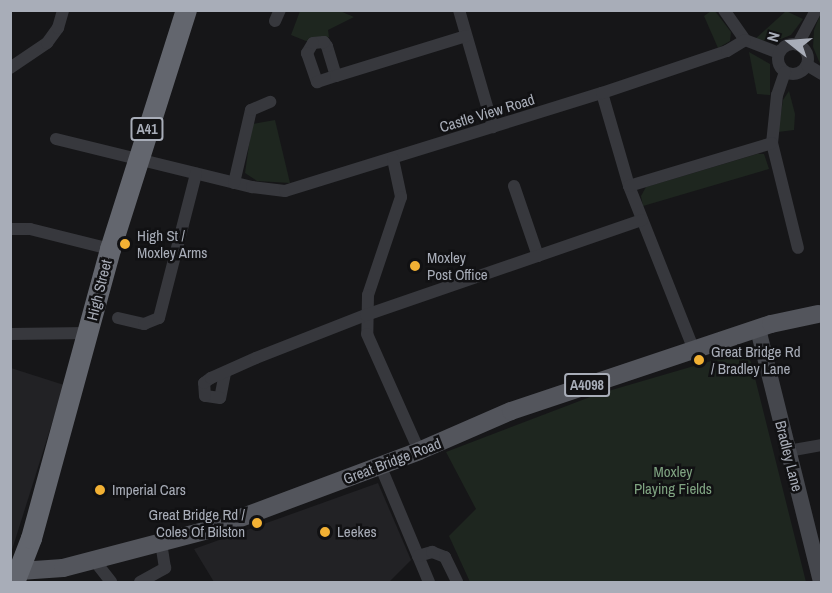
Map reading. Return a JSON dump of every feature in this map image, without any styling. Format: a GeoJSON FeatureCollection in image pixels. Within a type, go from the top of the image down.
{"type":"FeatureCollection","features":[{"type":"Feature","properties":{"kind":"highway","name":"High Street"},"geometry":{"type":"LineString","coordinates":[[17,577],[110,249],[186,10]]}},
{"type":"Feature","properties":{"kind":"main road","name":"Great Bridge Road"},"geometry":{"type":"LineString","coordinates":[[17,577],[94,560],[208,530],[419,451],[511,411],[792,318],[820,314]]}},
{"type":"Feature","properties":{"kind":"street"},"geometry":{"type":"LineString","coordinates":[[10,68],[47,43],[58,28],[63,10]]}},
{"type":"Feature","properties":{"kind":"street"},"geometry":{"type":"LineString","coordinates":[[459,10],[493,127]]}},
{"type":"Feature","properties":{"kind":"street"},"geometry":{"type":"LineString","coordinates":[[724,10],[745,40],[779,53]]}},
{"type":"Feature","properties":{"kind":"street"},"geometry":{"type":"LineString","coordinates":[[798,44],[816,10]]}},
{"type":"Feature","properties":{"kind":"street"},"geometry":{"type":"LineString","coordinates":[[336,76],[466,36]]}},
{"type":"Feature","properties":{"kind":"street","name":"Castle View Road"},"geometry":{"type":"LineString","coordinates":[[56,139],[138,157],[272,192],[285,191],[602,93],[727,51],[745,40]]}},
{"type":"Feature","properties":{"kind":"street"},"geometry":{"type":"LineString","coordinates":[[798,44],[808,54],[807,65],[796,74],[785,72],[778,64],[779,53],[786,45],[798,44]]}},
{"type":"Feature","properties":{"kind":"street"},"geometry":{"type":"LineString","coordinates":[[807,65],[822,74]]}},
{"type":"Feature","properties":{"kind":"street"},"geometry":{"type":"LineString","coordinates":[[785,72],[777,95],[772,143],[798,248]]}},
{"type":"Feature","properties":{"kind":"street"},"geometry":{"type":"LineString","coordinates":[[602,93],[629,186],[694,350]]}},
{"type":"Feature","properties":{"kind":"street"},"geometry":{"type":"LineString","coordinates":[[234,183],[251,110],[270,102]]}},
{"type":"Feature","properties":{"kind":"street"},"geometry":{"type":"LineString","coordinates":[[629,186],[772,143]]}},
{"type":"Feature","properties":{"kind":"street"},"geometry":{"type":"LineString","coordinates":[[393,159],[401,197],[368,295],[367,334],[419,451]]}},
{"type":"Feature","properties":{"kind":"street"},"geometry":{"type":"LineString","coordinates":[[118,318],[144,324],[159,318],[196,174]]}},
{"type":"Feature","properties":{"kind":"street"},"geometry":{"type":"LineString","coordinates":[[514,186],[538,256]]}},
{"type":"Feature","properties":{"kind":"street"},"geometry":{"type":"LineString","coordinates":[[225,373],[366,315],[642,219]]}},
{"type":"Feature","properties":{"kind":"street"},"geometry":{"type":"LineString","coordinates":[[10,230],[30,229],[110,249]]}},
{"type":"Feature","properties":{"kind":"street","name":"Bradley Lane"},"geometry":{"type":"LineString","coordinates":[[758,329],[821,582]]}},
{"type":"Feature","properties":{"kind":"street"},"geometry":{"type":"LineString","coordinates":[[10,334],[88,333]]}},
{"type":"Feature","properties":{"kind":"street"},"geometry":{"type":"LineString","coordinates":[[788,451],[822,445]]}},
{"type":"Feature","properties":{"kind":"street"},"geometry":{"type":"LineString","coordinates":[[380,465],[429,582]]}},
{"type":"Feature","properties":{"kind":"street"},"geometry":{"type":"LineString","coordinates":[[140,582],[165,567],[162,543]]}},
{"type":"Feature","properties":{"kind":"street"},"geometry":{"type":"LineString","coordinates":[[418,556],[432,552],[445,557],[457,582]]}},
{"type":"Feature","properties":{"kind":"street"},"geometry":{"type":"LineString","coordinates":[[94,560],[111,582]]}},
{"type":"Feature","properties":{"kind":"shaded area"},"geometry":{"type":"Polygon","coordinates":[[[11,368],[64,385],[11,553],[11,368]]]}},
{"type":"Feature","properties":{"kind":"shaded area"},"geometry":{"type":"Polygon","coordinates":[[[378,483],[411,560],[389,582],[214,582],[194,549],[378,483]]]}},
{"type":"Feature","properties":{"kind":"green space"},"geometry":{"type":"Polygon","coordinates":[[[300,11],[340,11],[354,17],[328,30],[329,37],[306,41],[291,35],[300,11]]]}},
{"type":"Feature","properties":{"kind":"green space"},"geometry":{"type":"Polygon","coordinates":[[[715,11],[731,32],[730,41],[718,48],[704,16],[715,11]]]}},
{"type":"Feature","properties":{"kind":"green space"},"geometry":{"type":"Polygon","coordinates":[[[786,11],[803,19],[791,35],[776,41],[754,40],[786,11]]]}},
{"type":"Feature","properties":{"kind":"green space"},"geometry":{"type":"Polygon","coordinates":[[[821,13],[821,66],[813,47],[814,30],[821,13]]]}},
{"type":"Feature","properties":{"kind":"green space"},"geometry":{"type":"Polygon","coordinates":[[[749,52],[770,64],[770,95],[757,94],[749,52]]]}},
{"type":"Feature","properties":{"kind":"green space"},"geometry":{"type":"Polygon","coordinates":[[[789,91],[795,114],[794,130],[778,132],[783,100],[789,91]]]}},
{"type":"Feature","properties":{"kind":"green space"},"geometry":{"type":"Polygon","coordinates":[[[275,120],[290,183],[257,181],[245,173],[252,124],[275,120]]]}},
{"type":"Feature","properties":{"kind":"green space"},"geometry":{"type":"Polygon","coordinates":[[[757,154],[764,154],[769,169],[643,206],[641,196],[646,187],[757,154]]]}},
{"type":"Feature","properties":{"kind":"green space","name":"Moxley Playing Fields"},"geometry":{"type":"Polygon","coordinates":[[[742,352],[751,362],[806,582],[470,582],[449,536],[476,509],[446,452],[598,394],[742,352]]]}},
{"type":"Feature","properties":{"kind":"place","name":"High St / Moxley Arms"},"geometry":{"type":"Point","coordinates":[125,244]}},
{"type":"Feature","properties":{"kind":"place","name":"Moxley Post Office"},"geometry":{"type":"Point","coordinates":[415,266]}},
{"type":"Feature","properties":{"kind":"place","name":"Great Bridge Rd / Bradley Lane"},"geometry":{"type":"Point","coordinates":[699,360]}},
{"type":"Feature","properties":{"kind":"place","name":"Imperial Cars"},"geometry":{"type":"Point","coordinates":[100,490]}},
{"type":"Feature","properties":{"kind":"place","name":"Great Bridge Rd / Coles Of Bilston"},"geometry":{"type":"Point","coordinates":[257,523]}},
{"type":"Feature","properties":{"kind":"place","name":"Leekes"},"geometry":{"type":"Point","coordinates":[325,532]}}]}
